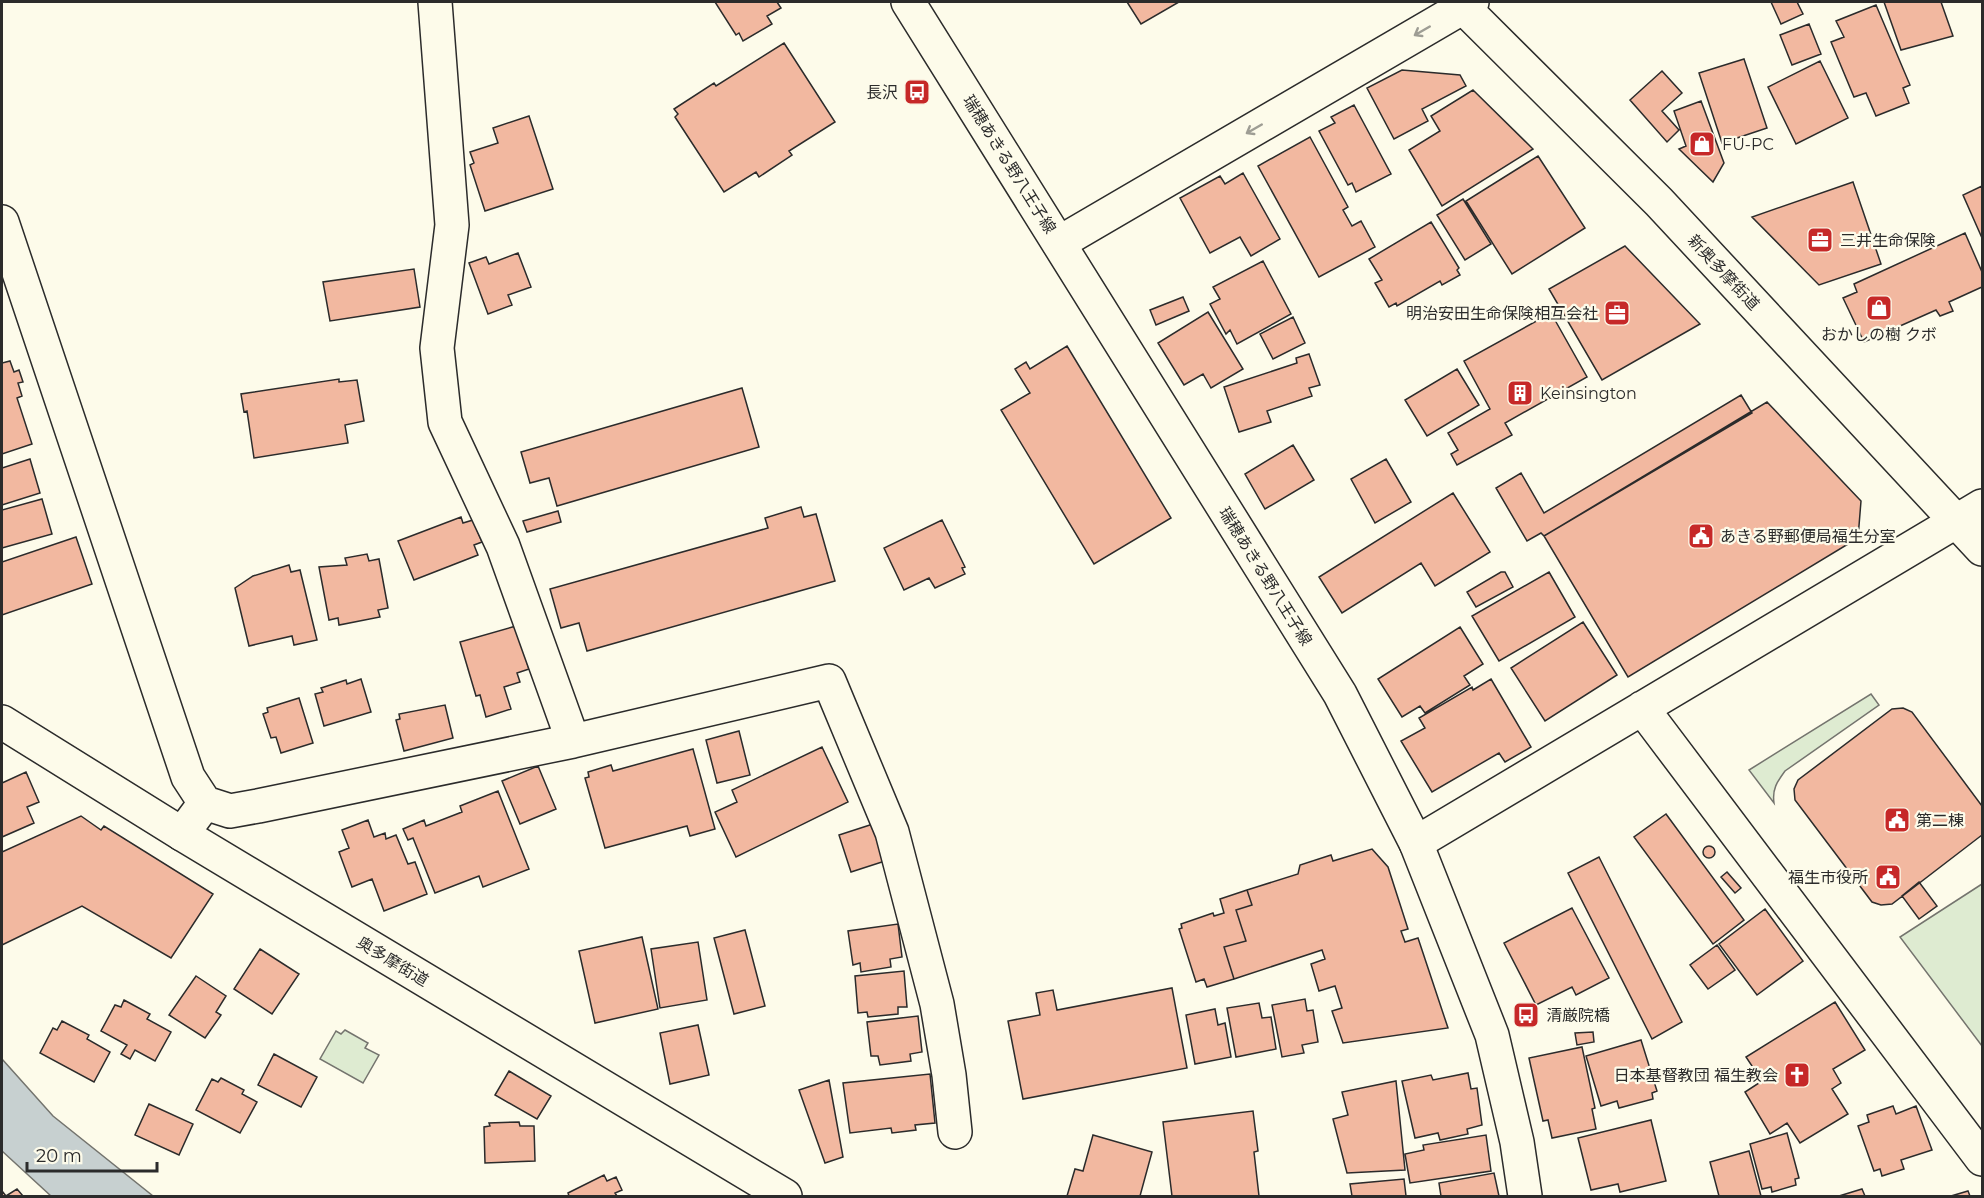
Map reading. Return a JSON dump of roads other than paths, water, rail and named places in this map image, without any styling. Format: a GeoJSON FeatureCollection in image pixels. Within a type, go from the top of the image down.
{"type":"FeatureCollection","features":[{"type":"Feature","properties":{"kind":"street"},"geometry":{"type":"LineString","coordinates":[[435,2],[452,225],[437,348],[445,422],[502,546],[573,741]]}},
{"type":"Feature","properties":{"kind":"street","name":"瑞穂あきる野八王子線"},"geometry":{"type":"LineString","coordinates":[[908,2],[1340,694],[1416,843],[1492,1035],[1517,1142],[1525,1197]]}},
{"type":"Feature","properties":{"kind":"street"},"geometry":{"type":"LineString","coordinates":[[1059,243],[1464,3]]}},
{"type":"Feature","properties":{"kind":"street","name":"新奥多摩街道"},"geometry":{"type":"LineString","coordinates":[[1464,3],[1970,513],[1983,549]]}},
{"type":"Feature","properties":{"kind":"street"},"geometry":{"type":"LineString","coordinates":[[2,222],[188,777],[205,803],[230,811],[573,741],[829,681],[892,832],[937,1004],[949,1075],[955,1132]]}},
{"type":"Feature","properties":{"kind":"street"},"geometry":{"type":"LineString","coordinates":[[1416,843],[1970,513]]}},
{"type":"Feature","properties":{"kind":"street"},"geometry":{"type":"LineString","coordinates":[[1642,708],[1983,1159]]}},
{"type":"Feature","properties":{"kind":"street","name":"奥多摩街道"},"geometry":{"type":"LineString","coordinates":[[2,722],[182,834],[786,1197]]}},
{"type":"Feature","properties":{"kind":"street"},"geometry":{"type":"LineString","coordinates":[[182,834],[205,803]]}},
{"type":"Feature","properties":{"kind":"place","name":"長沢"},"geometry":{"type":"Point","coordinates":[917,92]}},
{"type":"Feature","properties":{"kind":"place","name":"FU-PC"},"geometry":{"type":"Point","coordinates":[1702,144]}},
{"type":"Feature","properties":{"kind":"place","name":"三井生命保険"},"geometry":{"type":"Point","coordinates":[1820,240]}},
{"type":"Feature","properties":{"kind":"place","name":"おかしの樹 クボ"},"geometry":{"type":"Point","coordinates":[1879,308]}},
{"type":"Feature","properties":{"kind":"place","name":"明治安田生命保険相互会社"},"geometry":{"type":"Point","coordinates":[1617,313]}},
{"type":"Feature","properties":{"kind":"place","name":"Keinsington"},"geometry":{"type":"Point","coordinates":[1520,393]}},
{"type":"Feature","properties":{"kind":"place","name":"あきる野郵便局福生分室"},"geometry":{"type":"Point","coordinates":[1701,536]}},
{"type":"Feature","properties":{"kind":"place","name":"第二棟"},"geometry":{"type":"Point","coordinates":[1897,820]}},
{"type":"Feature","properties":{"kind":"place","name":"福生市役所"},"geometry":{"type":"Point","coordinates":[1888,877]}},
{"type":"Feature","properties":{"kind":"place","name":"清厳院橋"},"geometry":{"type":"Point","coordinates":[1526,1015]}},
{"type":"Feature","properties":{"kind":"place","name":"日本基督教団 福生教会"},"geometry":{"type":"Point","coordinates":[1797,1075]}}]}
